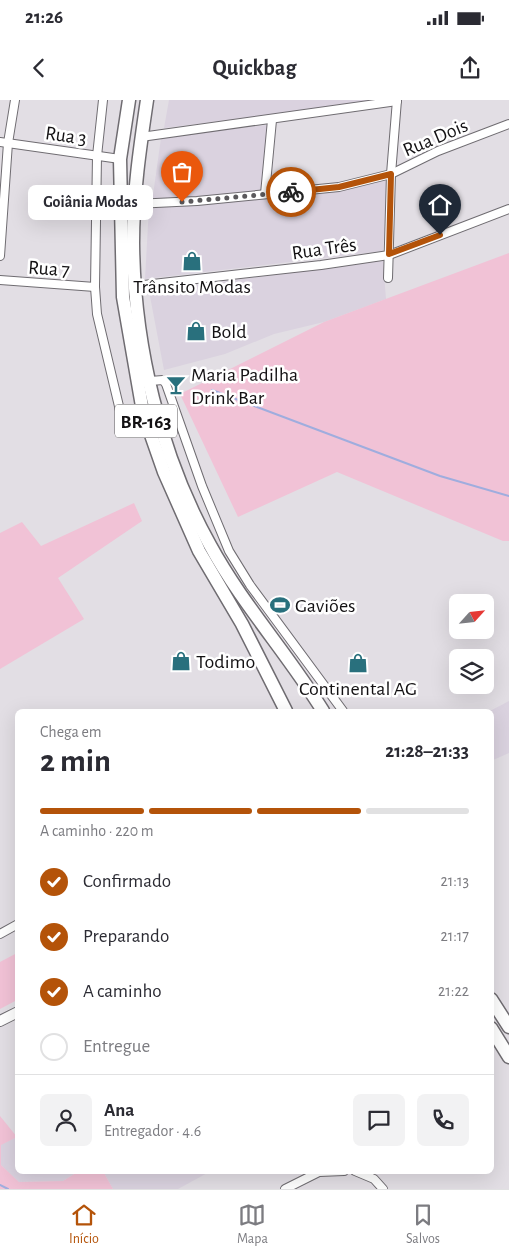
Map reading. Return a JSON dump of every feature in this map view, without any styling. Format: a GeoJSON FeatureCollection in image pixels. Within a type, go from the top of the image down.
{"type":"FeatureCollection","features":[{"type":"Feature","properties":{"kind":"highway","name":"BR-163"},"geometry":{"type":"LineString","coordinates":[[129,100],[120,159],[123,297],[143,412],[164,472],[196,544],[242,624],[285,709]]}},
{"type":"Feature","properties":{"kind":"highway","name":"BR-163"},"geometry":{"type":"LineString","coordinates":[[147,100],[141,137],[133,242],[135,286],[150,381],[170,453],[206,538],[227,574],[322,709]]}},
{"type":"Feature","properties":{"kind":"highway"},"geometry":{"type":"LineString","coordinates":[[494,1004],[509,1027]]}},
{"type":"Feature","properties":{"kind":"highway"},"geometry":{"type":"LineString","coordinates":[[494,1033],[509,1057]]}},
{"type":"Feature","properties":{"kind":"street"},"geometry":{"type":"LineString","coordinates":[[0,256],[4,142],[15,100]]}},
{"type":"Feature","properties":{"kind":"street"},"geometry":{"type":"LineString","coordinates":[[103,100],[97,156],[95,288],[97,314],[122,423]]}},
{"type":"Feature","properties":{"kind":"street"},"geometry":{"type":"LineString","coordinates":[[141,137],[397,101],[391,174],[388,278]]}},
{"type":"Feature","properties":{"kind":"street"},"geometry":{"type":"LineString","coordinates":[[264,194],[272,120]]}},
{"type":"Feature","properties":{"kind":"street","name":"Rua Dois"},"geometry":{"type":"LineString","coordinates":[[136,204],[339,187],[391,174],[438,151],[509,124]]}},
{"type":"Feature","properties":{"kind":"street","name":"Rua 3"},"geometry":{"type":"LineString","coordinates":[[4,142],[120,159]]}},
{"type":"Feature","properties":{"kind":"street","name":"Rua Três"},"geometry":{"type":"LineString","coordinates":[[135,286],[321,265],[389,254],[509,209]]}},
{"type":"Feature","properties":{"kind":"street","name":"Rua 7"},"geometry":{"type":"LineString","coordinates":[[0,280],[95,288]]}},
{"type":"Feature","properties":{"kind":"street"},"geometry":{"type":"LineString","coordinates":[[150,381],[163,380],[166,384],[202,486],[229,551],[250,586],[342,709]]}},
{"type":"Feature","properties":{"kind":"street"},"geometry":{"type":"LineString","coordinates":[[283,652],[295,644]]}},
{"type":"Feature","properties":{"kind":"street"},"geometry":{"type":"LineString","coordinates":[[0,934],[15,926]]}},
{"type":"Feature","properties":{"kind":"street"},"geometry":{"type":"LineString","coordinates":[[0,1021],[15,1014]]}},
{"type":"Feature","properties":{"kind":"street"},"geometry":{"type":"LineString","coordinates":[[285,1189],[315,1174]]}},
{"type":"Feature","properties":{"kind":"street"},"geometry":{"type":"LineString","coordinates":[[362,1174],[374,1179],[383,1189]]}},
{"type":"Feature","properties":{"kind":"shaded area"},"geometry":{"type":"Polygon","coordinates":[[[169,100],[386,100],[164,128],[169,100]]]}},
{"type":"Feature","properties":{"kind":"shaded area"},"geometry":{"type":"Polygon","coordinates":[[[267,125],[263,191],[152,202],[161,138],[267,125]]]}},
{"type":"Feature","properties":{"kind":"shaded area"},"geometry":{"type":"Polygon","coordinates":[[[387,180],[383,251],[145,279],[149,207],[387,180]]]}},
{"type":"Feature","properties":{"kind":"shaded area"},"geometry":{"type":"Polygon","coordinates":[[[509,253],[509,541],[503,541],[337,472],[238,517],[180,394],[324,322],[509,253]]]}},
{"type":"Feature","properties":{"kind":"shaded area"},"geometry":{"type":"Polygon","coordinates":[[[383,261],[386,299],[324,322],[274,334],[225,354],[164,370],[149,291],[383,261]]]}},
{"type":"Feature","properties":{"kind":"shaded area"},"geometry":{"type":"Polygon","coordinates":[[[134,503],[142,521],[58,578],[84,619],[0,669],[0,533],[22,522],[41,546],[134,503]]]}},
{"type":"Feature","properties":{"kind":"shaded area"},"geometry":{"type":"Polygon","coordinates":[[[509,701],[509,753],[494,760],[494,709],[509,701]]]}},
{"type":"Feature","properties":{"kind":"shaded area"},"geometry":{"type":"Polygon","coordinates":[[[15,954],[15,1001],[0,1009],[0,962],[15,954]]]}},
{"type":"Feature","properties":{"kind":"shaded area"},"geometry":{"type":"Polygon","coordinates":[[[0,1116],[15,1135],[15,1138],[1,1145],[1,1165],[19,1182],[63,1181],[74,1174],[105,1174],[113,1189],[0,1189],[0,1116]]]}},
{"type":"Feature","properties":{"kind":"shaded area"},"geometry":{"type":"Polygon","coordinates":[[[15,1138],[15,1174],[74,1174],[63,1181],[19,1182],[1,1165],[0,1145],[15,1138]]]}},
{"type":"Feature","properties":{"kind":"shaded area"},"geometry":{"type":"Polygon","coordinates":[[[105,1174],[206,1174],[178,1189],[113,1189],[105,1174]]]}},
{"type":"Feature","properties":{"kind":"waterway"},"geometry":{"type":"LineString","coordinates":[[212,390],[440,476],[509,496]]}},
{"type":"Feature","properties":{"kind":"waterway"},"geometry":{"type":"LineString","coordinates":[[0,1185],[8,1189]]}},
{"type":"Feature","properties":{"kind":"way so far"},"geometry":{"type":"LineString","coordinates":[[182,202],[291,192]]}},
{"type":"Feature","properties":{"kind":"place","name":"Goiânia Modas"},"geometry":{"type":"Point","coordinates":[182,202]}},
{"type":"Feature","properties":{"kind":"place","name":"Trânsito Modas"},"geometry":{"type":"Point","coordinates":[192,261]}},
{"type":"Feature","properties":{"kind":"place","name":"Bold"},"geometry":{"type":"Point","coordinates":[196,331]}},
{"type":"Feature","properties":{"kind":"place","name":"Maria Padilha Drink Bar"},"geometry":{"type":"Point","coordinates":[176,385]}},
{"type":"Feature","properties":{"kind":"place","name":"Gaviões"},"geometry":{"type":"Point","coordinates":[280,605]}},
{"type":"Feature","properties":{"kind":"place","name":"Todimo"},"geometry":{"type":"Point","coordinates":[181,661]}},
{"type":"Feature","properties":{"kind":"place","name":"Continental AG"},"geometry":{"type":"Point","coordinates":[358,663]}},
{"type":"Feature","properties":{"kind":"route"},"geometry":{"type":"LineString","coordinates":[[291,192],[339,187],[391,174],[389,254],[440,235]]}}]}
